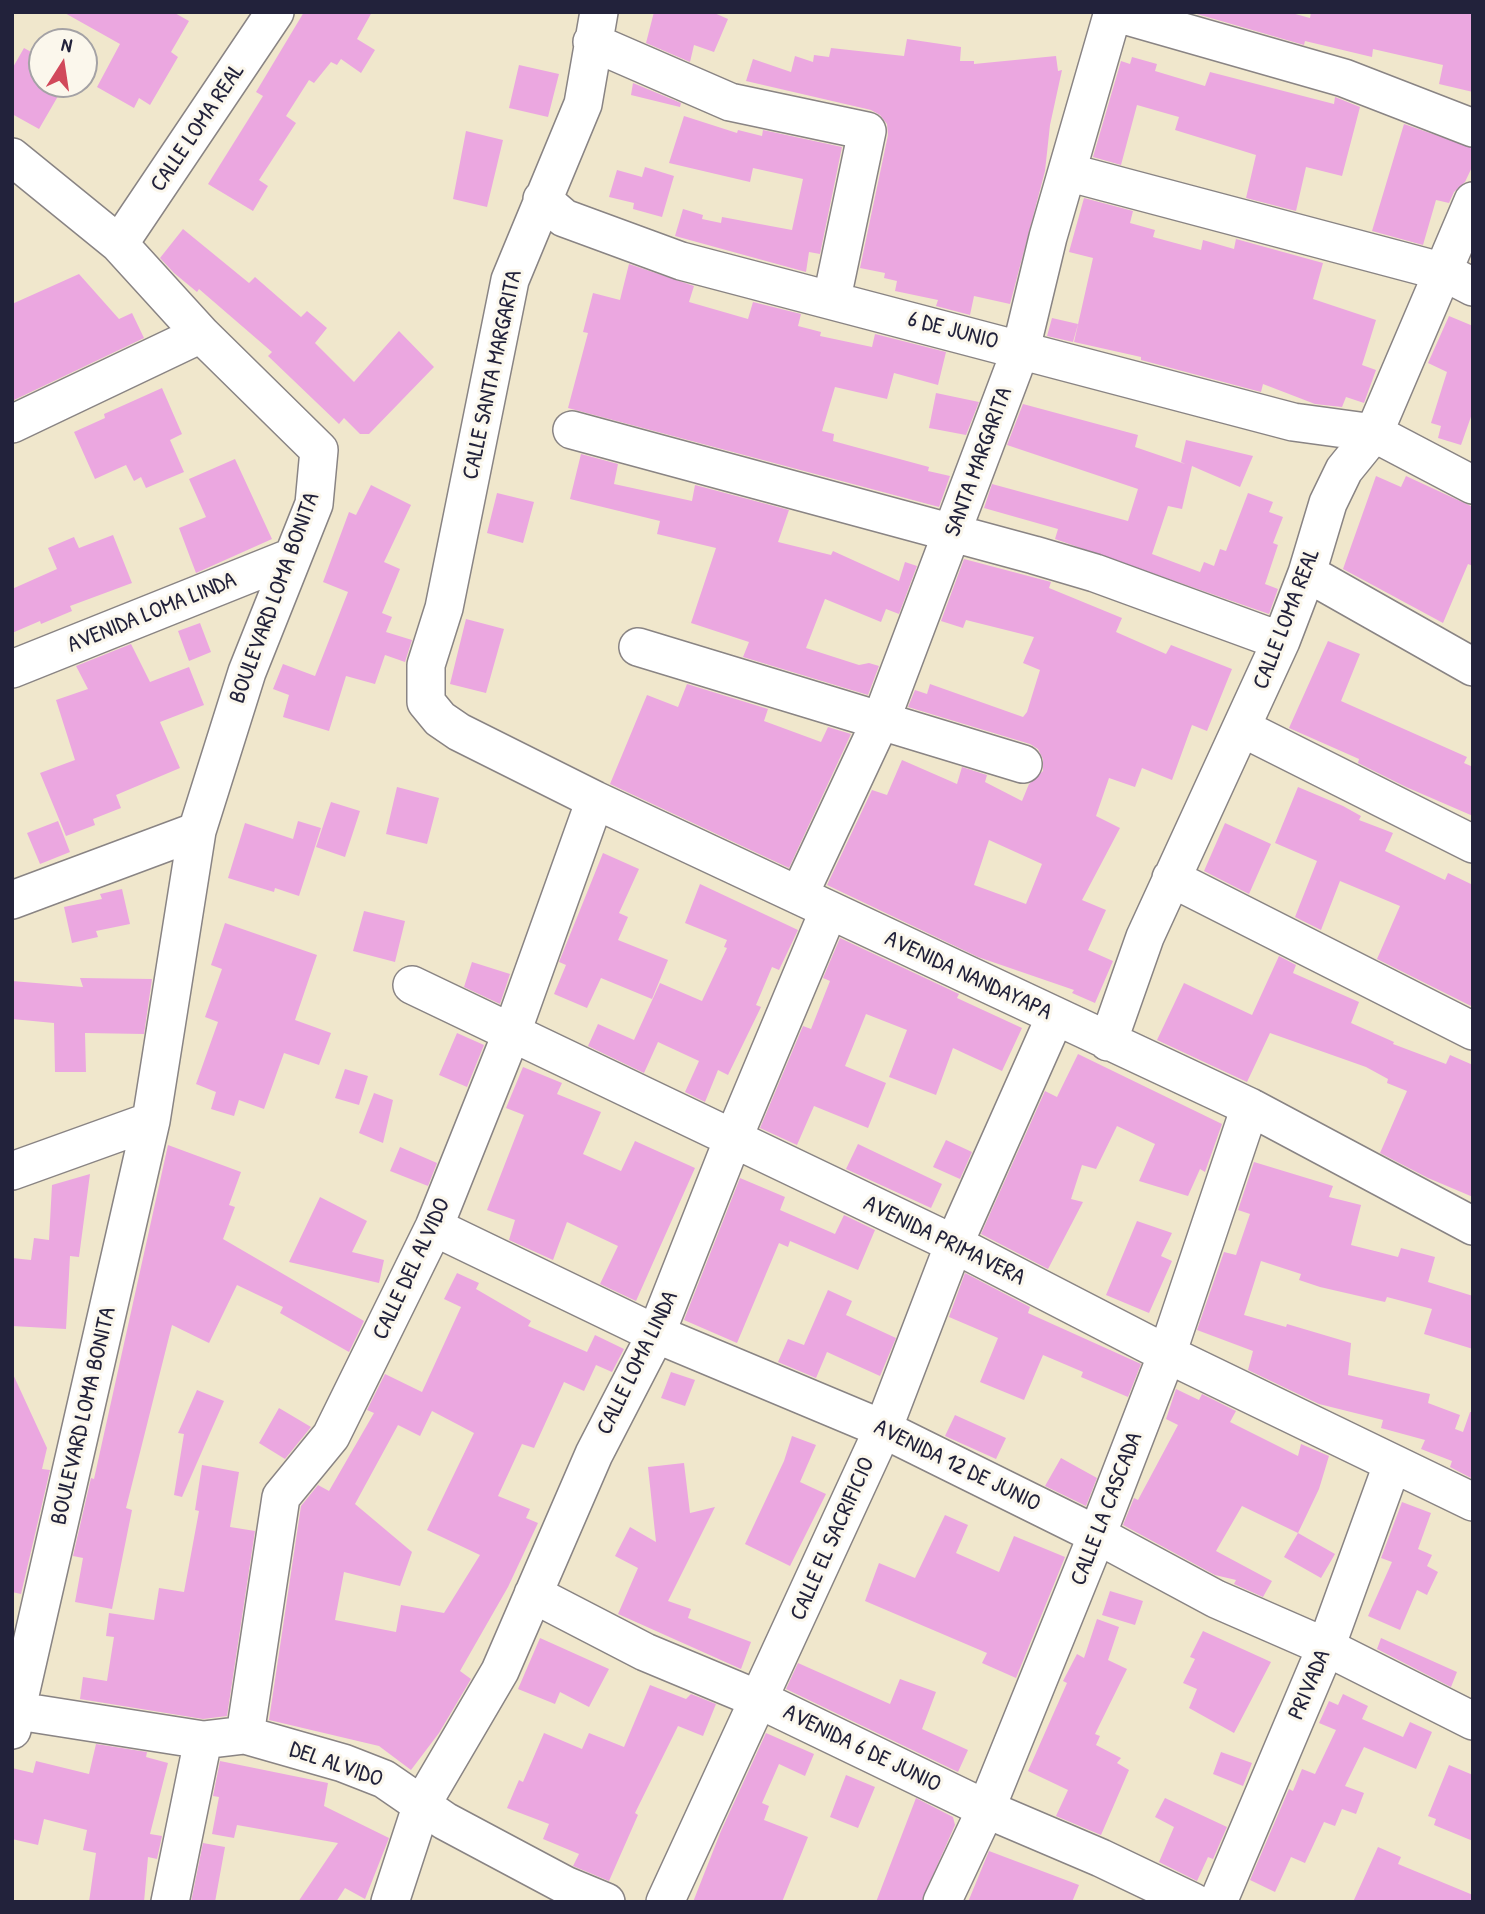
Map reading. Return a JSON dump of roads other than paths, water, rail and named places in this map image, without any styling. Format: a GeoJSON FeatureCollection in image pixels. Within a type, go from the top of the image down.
{"type":"FeatureCollection","features":[{"type":"Feature","properties":{"kind":"street"},"geometry":{"type":"LineString","coordinates":[[1113,12],[1344,78],[1473,128]]}},
{"type":"Feature","properties":{"kind":"street","name":"SANTA MARGARITA"},"geometry":{"type":"LineString","coordinates":[[814,902],[1021,349],[1067,172],[1113,12]]}},
{"type":"Feature","properties":{"kind":"street","name":"CALLE LOMA REAL"},"geometry":{"type":"LineString","coordinates":[[119,244],[268,15]]}},
{"type":"Feature","properties":{"kind":"street"},"geometry":{"type":"LineString","coordinates":[[596,27],[730,102],[867,131],[832,299]]}},
{"type":"Feature","properties":{"kind":"street","name":"CALLE SANTA MARGARITA"},"geometry":{"type":"LineString","coordinates":[[459,732],[440,719],[426,702],[426,665],[444,608],[510,280],[583,104],[596,27]]}},
{"type":"Feature","properties":{"kind":"street","name":"BOULEVARD LOMA BONITA"},"geometry":{"type":"LineString","coordinates":[[13,160],[119,244],[201,334],[319,450],[314,504],[247,672],[197,831],[151,1121],[14,1717]]}},
{"type":"Feature","properties":{"kind":"street"},"geometry":{"type":"LineString","coordinates":[[1067,172],[1458,280]]}},
{"type":"Feature","properties":{"kind":"street","name":"6 DE JUNIO"},"geometry":{"type":"LineString","coordinates":[[542,200],[564,218],[668,256],[1293,422],[1374,433],[1473,485]]}},
{"type":"Feature","properties":{"kind":"street","name":"CALLE LOMA REAL"},"geometry":{"type":"LineString","coordinates":[[1108,1042],[1145,937],[1213,786],[1244,729],[1281,641],[1307,573],[1328,503],[1344,470],[1374,433],[1458,280],[1473,201]]}},
{"type":"Feature","properties":{"kind":"street"},"geometry":{"type":"LineString","coordinates":[[12,424],[201,334]]}},
{"type":"Feature","properties":{"kind":"street"},"geometry":{"type":"LineString","coordinates":[[572,430],[954,532],[1095,573],[1281,641]]}},
{"type":"Feature","properties":{"kind":"street","name":"AVENIDA LOMA LINDA"},"geometry":{"type":"LineString","coordinates":[[12,669],[292,557]]}},
{"type":"Feature","properties":{"kind":"street"},"geometry":{"type":"LineString","coordinates":[[1307,573],[1473,667]]}},
{"type":"Feature","properties":{"kind":"street"},"geometry":{"type":"LineString","coordinates":[[638,647],[1023,764]]}},
{"type":"Feature","properties":{"kind":"street"},"geometry":{"type":"LineString","coordinates":[[1244,729],[1473,844]]}},
{"type":"Feature","properties":{"kind":"street","name":"AVENIDA NANDAYAPA"},"geometry":{"type":"LineString","coordinates":[[459,732],[595,800],[1250,1107],[1473,1226]]}},
{"type":"Feature","properties":{"kind":"street","name":"CALLE DEL ALVIDO"},"geometry":{"type":"LineString","coordinates":[[245,1735],[281,1497],[331,1436],[434,1227],[512,1032],[595,800]]}},
{"type":"Feature","properties":{"kind":"street"},"geometry":{"type":"LineString","coordinates":[[12,900],[197,831]]}},
{"type":"Feature","properties":{"kind":"street"},"geometry":{"type":"LineString","coordinates":[[1171,878],[1473,1031]]}},
{"type":"Feature","properties":{"kind":"street","name":"CALLE LOMA LINDA"},"geometry":{"type":"LineString","coordinates":[[390,1902],[422,1804],[499,1671],[594,1454],[656,1334],[733,1139],[814,902]]}},
{"type":"Feature","properties":{"kind":"street","name":"AVENIDA PRIMAVERA"},"geometry":{"type":"LineString","coordinates":[[412,985],[954,1244],[1167,1354],[1473,1502]]}},
{"type":"Feature","properties":{"kind":"street","name":"CALLE EL SACRIFICIO"},"geometry":{"type":"LineString","coordinates":[[665,1902],[761,1700],[883,1429],[954,1244],[1055,1017]]}},
{"type":"Feature","properties":{"kind":"street","name":"CALLE LA CASCADA"},"geometry":{"type":"LineString","coordinates":[[942,1902],[986,1809],[1097,1535],[1167,1354],[1250,1107]]}},
{"type":"Feature","properties":{"kind":"street"},"geometry":{"type":"LineString","coordinates":[[12,1171],[151,1121]]}},
{"type":"Feature","properties":{"kind":"street","name":"AVENIDA 12 DE JUNIO"},"geometry":{"type":"LineString","coordinates":[[434,1227],[656,1334],[883,1429],[1097,1535],[1216,1599],[1326,1647],[1473,1721]]}},
{"type":"Feature","properties":{"kind":"street","name":"PRIVADA"},"geometry":{"type":"LineString","coordinates":[[1218,1902],[1326,1647],[1392,1465]]}},
{"type":"Feature","properties":{"kind":"street","name":"AVENIDA 6 DE JUNIO"},"geometry":{"type":"LineString","coordinates":[[533,1594],[645,1652],[761,1700],[986,1809],[1101,1858],[1193,1902]]}},
{"type":"Feature","properties":{"kind":"street"},"geometry":{"type":"LineString","coordinates":[[14,1717],[203,1740],[245,1735]]}},
{"type":"Feature","properties":{"kind":"street","name":"DEL ALVIDO"},"geometry":{"type":"LineString","coordinates":[[245,1735],[343,1763],[384,1779],[445,1822],[565,1885],[607,1902]]}},
{"type":"Feature","properties":{"kind":"street"},"geometry":{"type":"LineString","coordinates":[[170,1902],[203,1740]]}}]}
